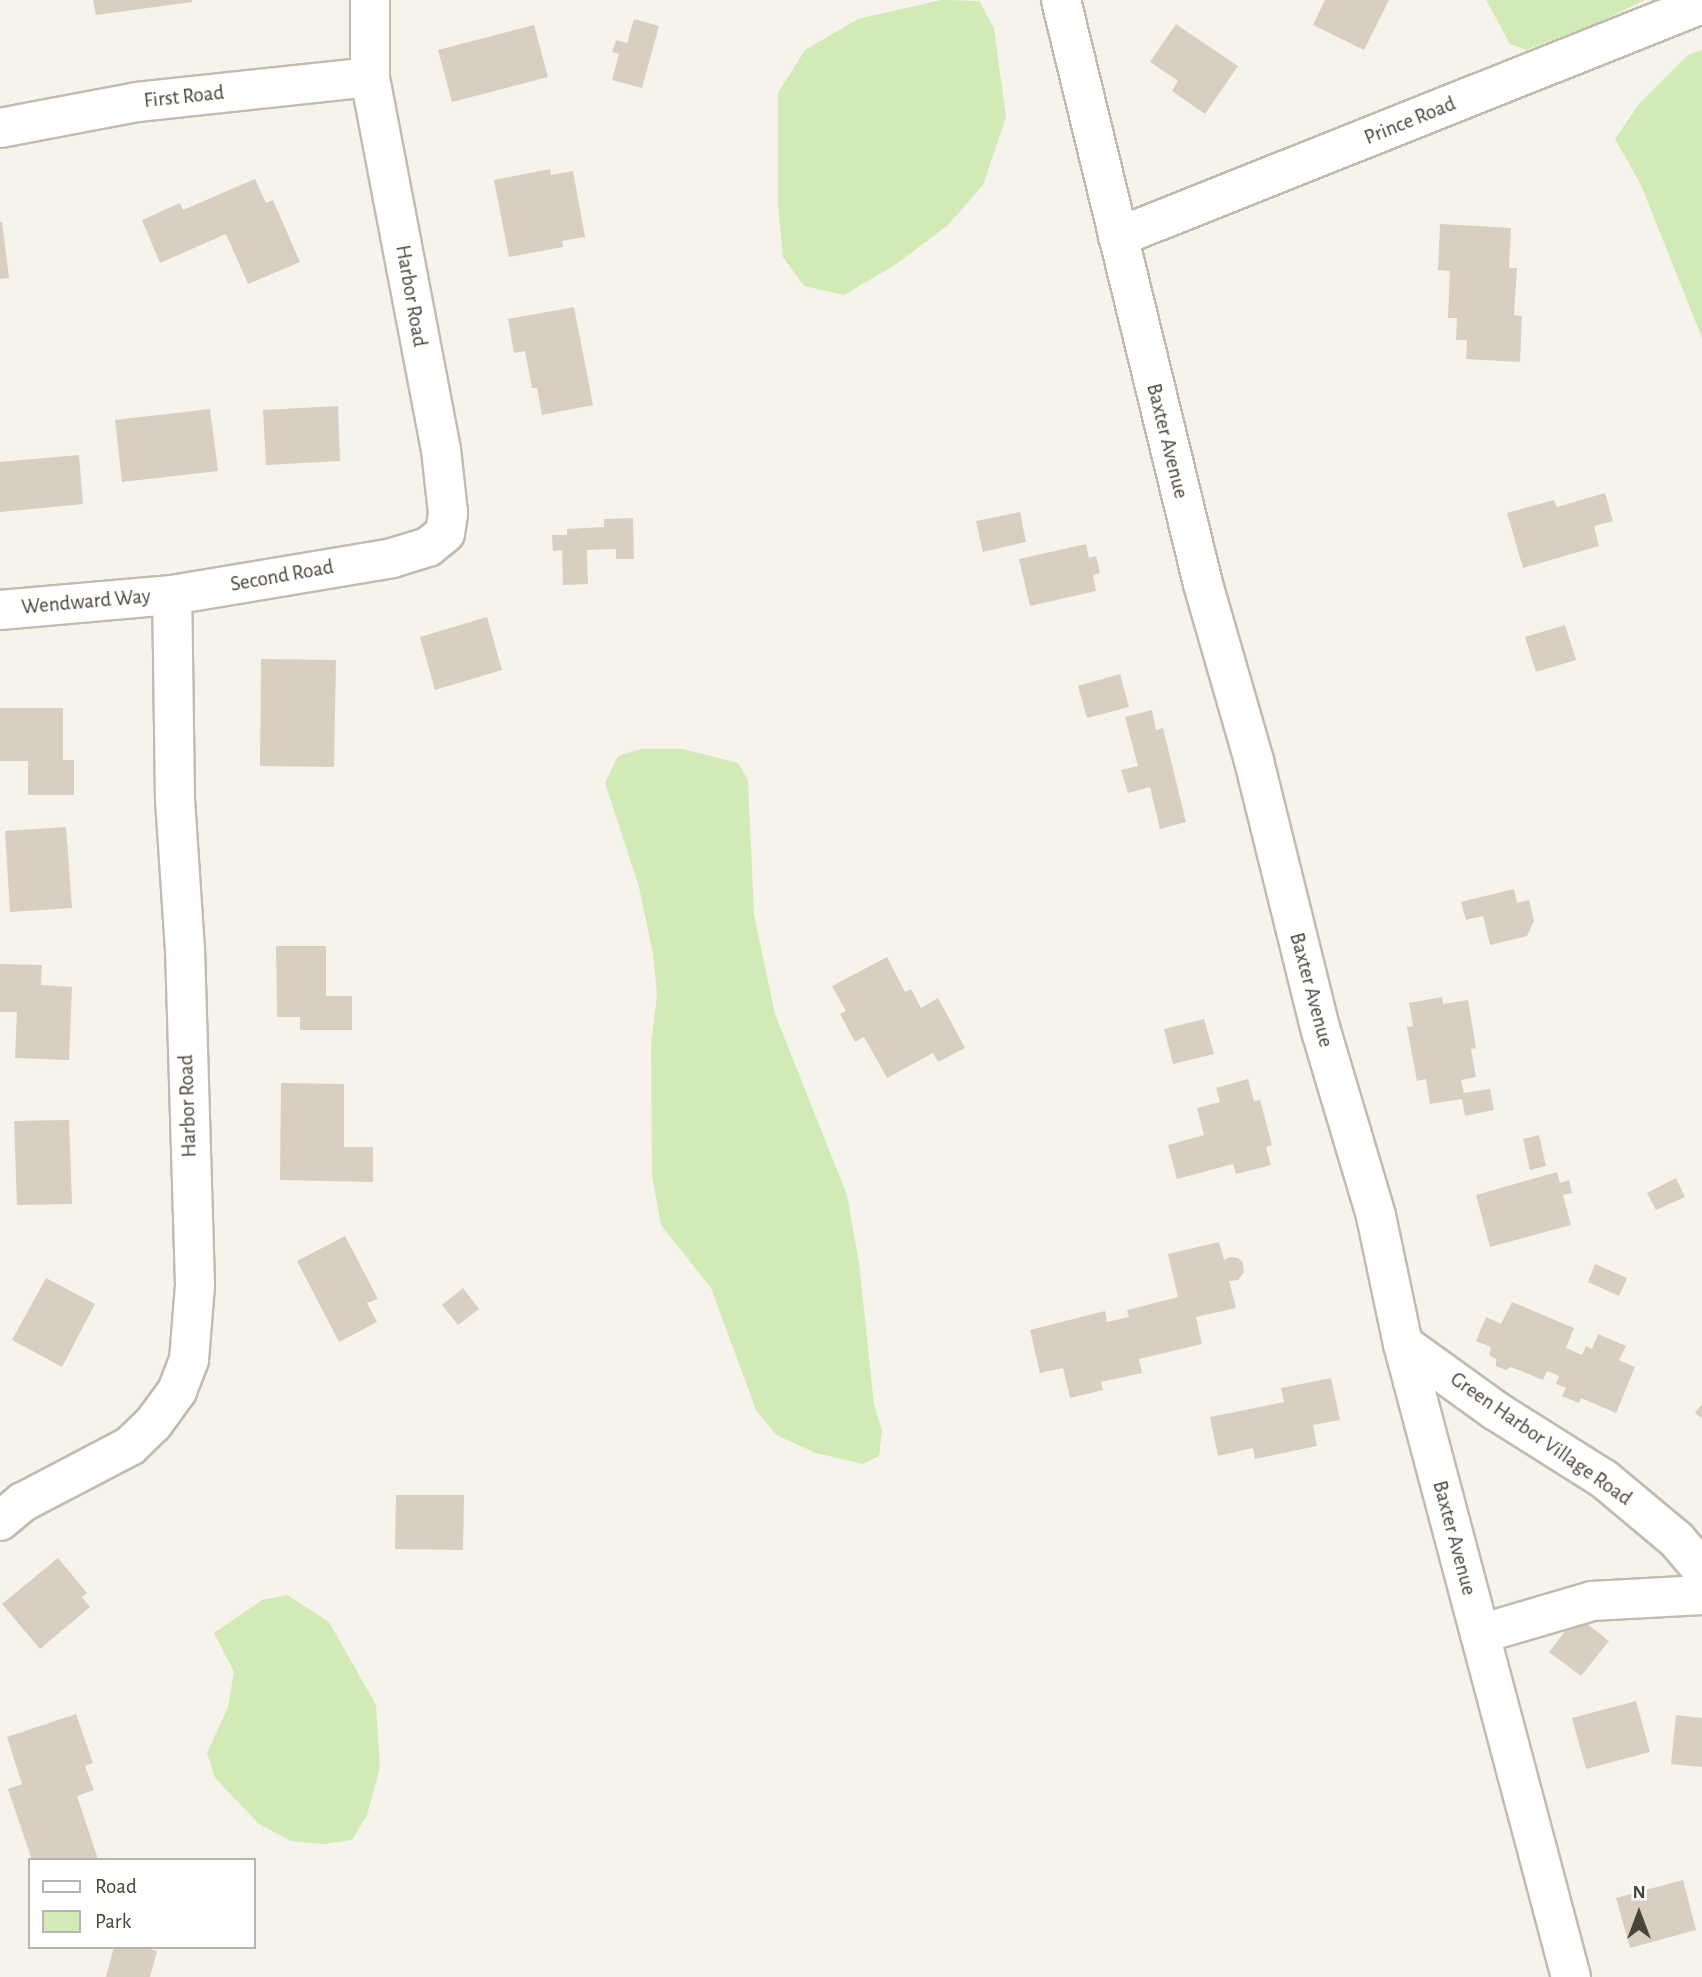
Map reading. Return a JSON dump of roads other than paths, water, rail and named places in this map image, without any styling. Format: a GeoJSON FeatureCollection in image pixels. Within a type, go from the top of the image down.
{"type":"FeatureCollection","features":[{"type":"Feature","properties":{"kind":"street","name":"Harbor Road"},"geometry":{"type":"LineString","coordinates":[[370,0],[370,77],[441,450],[448,513],[445,533],[428,547],[392,558]]}},
{"type":"Feature","properties":{"kind":"street","name":"Baxter Avenue"},"geometry":{"type":"LineString","coordinates":[[1061,0],[1153,388],[1203,584],[1254,761],[1296,938],[1376,1216],[1403,1345],[1570,1977]]}},
{"type":"Feature","properties":{"kind":"street","name":"Prince Road"},"geometry":{"type":"LineString","coordinates":[[1118,237],[1702,4]]}},
{"type":"Feature","properties":{"kind":"street","name":"First Road"},"geometry":{"type":"LineString","coordinates":[[0,128],[137,102],[370,77]]}},
{"type":"Feature","properties":{"kind":"street","name":"Second Road"},"geometry":{"type":"LineString","coordinates":[[172,595],[392,558]]}},
{"type":"Feature","properties":{"kind":"street","name":"Harbor Road"},"geometry":{"type":"LineString","coordinates":[[0,1521],[23,1502],[130,1446],[153,1424],[177,1391],[189,1360],[195,1285],[185,950],[174,785],[172,595]]}},
{"type":"Feature","properties":{"kind":"street","name":"Wendward Way"},"geometry":{"type":"LineString","coordinates":[[0,610],[172,595]]}},
{"type":"Feature","properties":{"kind":"street","name":"Green Harbor Village Road"},"geometry":{"type":"LineString","coordinates":[[1403,1345],[1496,1410],[1604,1479],[1677,1540],[1702,1570]]}},
{"type":"Feature","properties":{"kind":"street"},"geometry":{"type":"LineString","coordinates":[[1480,1634],[1592,1601],[1702,1595]]}}]}
